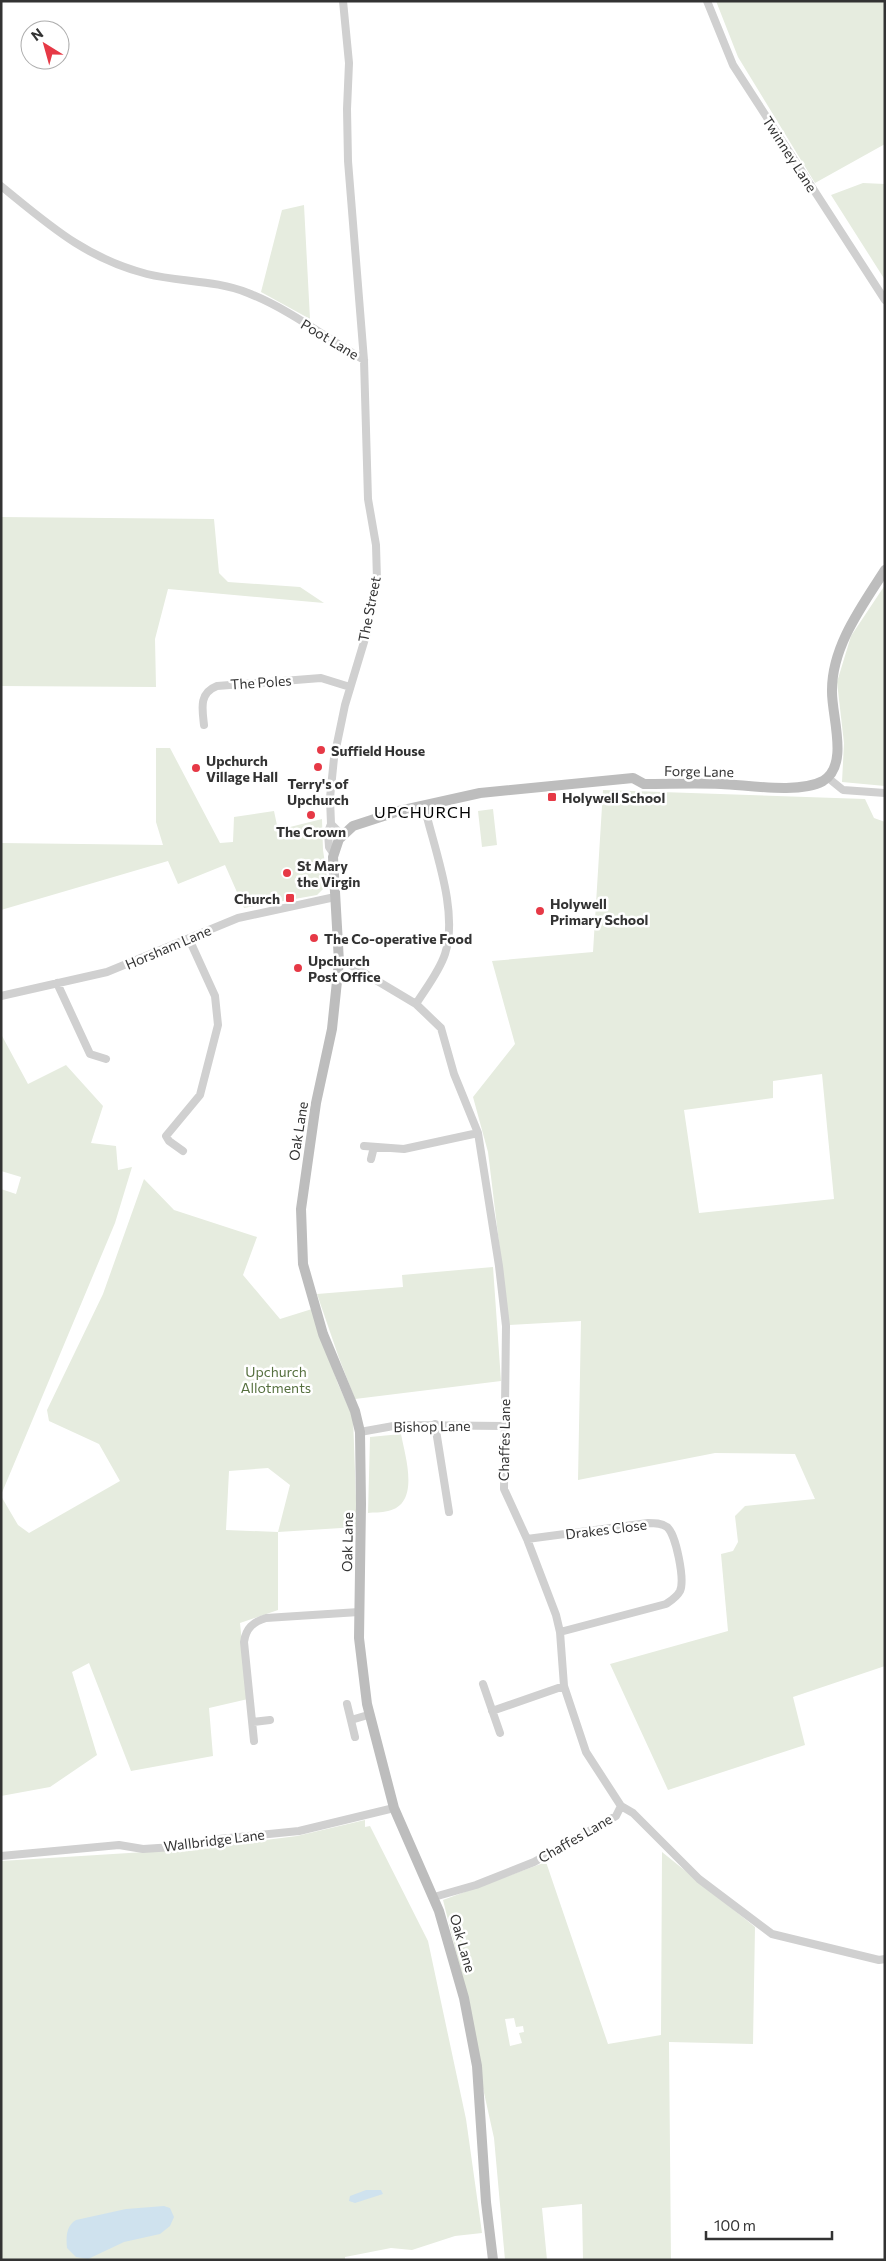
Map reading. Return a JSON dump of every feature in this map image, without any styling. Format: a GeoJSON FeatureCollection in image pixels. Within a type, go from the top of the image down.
{"type":"FeatureCollection","features":[{"type":"Feature","properties":{"kind":"street","name":"Poot Lane"},"geometry":{"type":"LineString","coordinates":[[343,1],[349,63],[346,109],[348,161],[364,360]]}},
{"type":"Feature","properties":{"kind":"street","name":"Twinney Lane"},"geometry":{"type":"LineString","coordinates":[[707,1],[734,65],[885,300]]}},
{"type":"Feature","properties":{"kind":"street","name":"Poot Lane"},"geometry":{"type":"LineString","coordinates":[[1,186],[67,239],[105,260],[168,278],[227,286],[248,293],[271,304],[364,360]]}},
{"type":"Feature","properties":{"kind":"street","name":"The Street"},"geometry":{"type":"LineString","coordinates":[[334,853],[329,842],[328,830],[331,824],[330,798],[334,758],[350,687],[367,632],[377,580],[376,545],[368,499],[364,360]]}},
{"type":"Feature","properties":{"kind":"street"},"geometry":{"type":"LineString","coordinates":[[885,570],[846,635],[835,666],[832,690],[837,753],[834,768],[827,777],[844,790],[885,793]]}},
{"type":"Feature","properties":{"kind":"street","name":"The Poles"},"geometry":{"type":"LineString","coordinates":[[204,725],[203,697],[208,689],[217,686],[321,678],[350,687]]}},
{"type":"Feature","properties":{"kind":"street","name":"Forge Lane"},"geometry":{"type":"LineString","coordinates":[[353,826],[424,805],[470,794],[520,787],[633,778],[644,784],[779,787],[811,785],[827,777]]}},
{"type":"Feature","properties":{"kind":"street"},"geometry":{"type":"LineString","coordinates":[[416,1004],[442,962],[450,929],[448,901],[424,805]]}},
{"type":"Feature","properties":{"kind":"street"},"geometry":{"type":"LineString","coordinates":[[331,824],[342,835]]}},
{"type":"Feature","properties":{"kind":"street","name":"Oak Lane"},"geometry":{"type":"LineString","coordinates":[[353,826],[342,835],[334,853],[339,962],[332,1030],[316,1103],[306,1171],[301,1209],[301,1246],[303,1264],[320,1325],[338,1374],[355,1411],[360,1432],[360,1659],[368,1714],[394,1808],[434,1897],[464,1998],[477,2066],[486,2202],[493,2260]]}},
{"type":"Feature","properties":{"kind":"street","name":"Horsham Lane"},"geometry":{"type":"LineString","coordinates":[[1,996],[107,972],[238,918],[335,897]]}},
{"type":"Feature","properties":{"kind":"street"},"geometry":{"type":"LineString","coordinates":[[183,1151],[169,1142],[166,1136],[200,1096],[214,1048],[218,1017],[215,996],[189,939]]}},
{"type":"Feature","properties":{"kind":"street","name":"Chaffes Lane"},"geometry":{"type":"LineString","coordinates":[[339,962],[349,964],[416,1004],[441,1028],[454,1074],[478,1133],[499,1266],[506,1326],[504,1489],[527,1539],[556,1615],[560,1632],[564,1686],[586,1752],[622,1806],[616,1816],[534,1862],[476,1885],[434,1897]]}},
{"type":"Feature","properties":{"kind":"street"},"geometry":{"type":"LineString","coordinates":[[57,983],[90,1054],[106,1059]]}},
{"type":"Feature","properties":{"kind":"street"},"geometry":{"type":"LineString","coordinates":[[364,1146],[404,1149],[478,1133]]}},
{"type":"Feature","properties":{"kind":"street"},"geometry":{"type":"LineString","coordinates":[[371,1159],[374,1147]]}},
{"type":"Feature","properties":{"kind":"street"},"geometry":{"type":"LineString","coordinates":[[435,1424],[449,1512]]}},
{"type":"Feature","properties":{"kind":"street","name":"Bishop Lane"},"geometry":{"type":"LineString","coordinates":[[360,1432],[400,1425],[504,1426]]}},
{"type":"Feature","properties":{"kind":"street","name":"Drakes Close"},"geometry":{"type":"LineString","coordinates":[[527,1539],[648,1523],[660,1523],[667,1527],[675,1539],[682,1584],[675,1599],[666,1604],[560,1632]]}},
{"type":"Feature","properties":{"kind":"street"},"geometry":{"type":"LineString","coordinates":[[254,1741],[244,1642],[246,1630],[251,1625],[266,1618],[359,1612]]}},
{"type":"Feature","properties":{"kind":"street"},"geometry":{"type":"LineString","coordinates":[[483,1684],[500,1732]]}},
{"type":"Feature","properties":{"kind":"street"},"geometry":{"type":"LineString","coordinates":[[492,1711],[564,1686]]}},
{"type":"Feature","properties":{"kind":"street"},"geometry":{"type":"LineString","coordinates":[[347,1704],[356,1737]]}},
{"type":"Feature","properties":{"kind":"street"},"geometry":{"type":"LineString","coordinates":[[351,1720],[368,1714]]}},
{"type":"Feature","properties":{"kind":"street"},"geometry":{"type":"LineString","coordinates":[[253,1722],[270,1720]]}},
{"type":"Feature","properties":{"kind":"street"},"geometry":{"type":"LineString","coordinates":[[622,1806],[633,1813],[698,1879],[772,1934],[885,1960]]}},
{"type":"Feature","properties":{"kind":"street","name":"Wallbridge Lane"},"geometry":{"type":"LineString","coordinates":[[1,1856],[119,1845],[143,1848],[189,1846],[219,1839],[299,1831],[394,1808]]}},
{"type":"Feature","properties":{"kind":"green space"},"geometry":{"type":"Polygon","coordinates":[[[716,1],[885,1],[885,144],[815,183],[738,57],[716,1]]]}},
{"type":"Feature","properties":{"kind":"green space"},"geometry":{"type":"Polygon","coordinates":[[[863,183],[885,184],[885,280],[831,195],[863,183]]]}},
{"type":"Feature","properties":{"kind":"green space"},"geometry":{"type":"Polygon","coordinates":[[[304,205],[310,319],[261,292],[282,210],[304,205]]]}},
{"type":"Feature","properties":{"kind":"green space"},"geometry":{"type":"Polygon","coordinates":[[[1,517],[214,519],[219,573],[228,582],[300,587],[324,603],[168,589],[155,639],[156,687],[1,686],[1,517]]]}},
{"type":"Feature","properties":{"kind":"green space"},"geometry":{"type":"Polygon","coordinates":[[[885,585],[885,786],[842,782],[844,743],[837,682],[851,636],[885,585]]]}},
{"type":"Feature","properties":{"kind":"green space"},"geometry":{"type":"Polygon","coordinates":[[[156,748],[170,748],[220,843],[233,842],[234,817],[274,811],[278,830],[322,819],[323,850],[328,884],[317,895],[244,908],[225,865],[178,884],[168,861],[1,910],[1,843],[163,845],[156,822],[156,748]]]}},
{"type":"Feature","properties":{"kind":"green space"},"geometry":{"type":"Polygon","coordinates":[[[603,790],[865,799],[874,818],[885,822],[885,1666],[793,1697],[805,1745],[668,1790],[610,1664],[728,1631],[721,1554],[733,1551],[738,1542],[735,1516],[745,1506],[815,1499],[795,1454],[715,1453],[578,1480],[581,1321],[509,1325],[488,1152],[473,1097],[515,1044],[492,961],[593,952],[603,790]],[[822,1074],[773,1081],[773,1098],[684,1110],[699,1213],[834,1199],[822,1074]]]}},
{"type":"Feature","properties":{"kind":"green space"},"geometry":{"type":"Polygon","coordinates":[[[493,809],[497,845],[482,847],[478,811],[493,809]]]}},
{"type":"Feature","properties":{"kind":"green space"},"geometry":{"type":"Polygon","coordinates":[[[1,1034],[28,1084],[66,1065],[103,1106],[91,1143],[116,1146],[118,1170],[132,1167],[115,1223],[1,1495],[1,1189],[16,1194],[21,1177],[1,1171],[1,1034]]]}},
{"type":"Feature","properties":{"kind":"green space","name":"Upchurch Allotments"},"geometry":{"type":"Polygon","coordinates":[[[144,1179],[174,1210],[257,1237],[243,1275],[280,1319],[312,1309],[338,1384],[353,1417],[357,1527],[278,1532],[278,1610],[240,1623],[248,1699],[209,1708],[213,1756],[131,1771],[89,1663],[72,1672],[97,1755],[50,1787],[1,1796],[1,1496],[18,1525],[29,1533],[120,1481],[99,1444],[49,1421],[47,1410],[103,1294],[144,1179]],[[268,1468],[229,1471],[226,1530],[278,1532],[290,1485],[268,1468]]]}},
{"type":"Feature","properties":{"kind":"green space"},"geometry":{"type":"Polygon","coordinates":[[[493,1267],[501,1381],[355,1399],[317,1294],[403,1287],[402,1275],[493,1267]]]}},
{"type":"Feature","properties":{"kind":"green space"},"geometry":{"type":"Polygon","coordinates":[[[401,1434],[408,1478],[408,1489],[405,1499],[398,1507],[388,1511],[368,1513],[370,1437],[401,1434]]]}},
{"type":"Feature","properties":{"kind":"green space"},"geometry":{"type":"Polygon","coordinates":[[[365,1820],[365,1827],[370,1826],[428,1941],[466,2119],[482,2233],[455,2236],[412,2250],[391,2248],[345,2257],[345,2260],[1,2260],[1,1861],[193,1849],[297,1836],[365,1820]]]}},
{"type":"Feature","properties":{"kind":"green space"},"geometry":{"type":"Polygon","coordinates":[[[662,1852],[755,1927],[753,2044],[669,2042],[671,2260],[583,2260],[582,2204],[542,2208],[547,2260],[505,2260],[494,2138],[467,2016],[460,1968],[443,1900],[546,1862],[608,2044],[661,2035],[662,1852]],[[514,2018],[505,2019],[510,2046],[522,2043],[519,2033],[524,2032],[523,2026],[516,2027],[514,2018]]]}},
{"type":"Feature","properties":{"kind":"water"},"geometry":{"type":"Polygon","coordinates":[[[366,2190],[381,2190],[383,2194],[355,2203],[349,2201],[350,2196],[366,2190]]]}},
{"type":"Feature","properties":{"kind":"water"},"geometry":{"type":"Polygon","coordinates":[[[164,2206],[170,2208],[174,2217],[170,2226],[160,2234],[124,2242],[88,2259],[76,2257],[67,2248],[68,2229],[76,2220],[126,2209],[164,2206]]]}},
{"type":"Feature","properties":{"kind":"place","name":"Suffield House"},"geometry":{"type":"Point","coordinates":[321,750]}},
{"type":"Feature","properties":{"kind":"place","name":"Terry's of Upchurch"},"geometry":{"type":"Point","coordinates":[318,767]}},
{"type":"Feature","properties":{"kind":"place","name":"Upchurch Village Hall"},"geometry":{"type":"Point","coordinates":[196,768]}},
{"type":"Feature","properties":{"kind":"place","name":"Holywell School"},"geometry":{"type":"Point","coordinates":[552,797]}},
{"type":"Feature","properties":{"kind":"place","name":"The Crown"},"geometry":{"type":"Point","coordinates":[311,815]}},
{"type":"Feature","properties":{"kind":"place","name":"St Mary the Virgin"},"geometry":{"type":"Point","coordinates":[287,873]}},
{"type":"Feature","properties":{"kind":"place","name":"Church"},"geometry":{"type":"Point","coordinates":[290,898]}},
{"type":"Feature","properties":{"kind":"place","name":"Holywell Primary School"},"geometry":{"type":"Point","coordinates":[540,911]}},
{"type":"Feature","properties":{"kind":"place","name":"The Co-operative Food"},"geometry":{"type":"Point","coordinates":[314,938]}},
{"type":"Feature","properties":{"kind":"place","name":"Upchurch Post Office"},"geometry":{"type":"Point","coordinates":[298,968]}},
{"type":"Feature","properties":{"kind":"district","name":"UPCHURCH"},"geometry":{"type":"Point","coordinates":[423,811]}}]}
